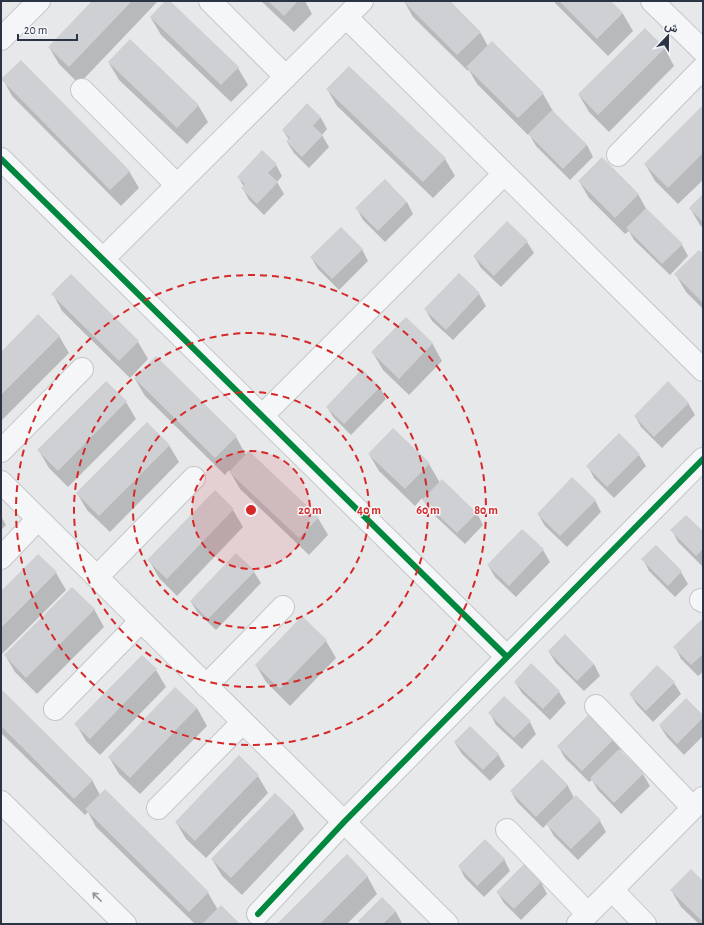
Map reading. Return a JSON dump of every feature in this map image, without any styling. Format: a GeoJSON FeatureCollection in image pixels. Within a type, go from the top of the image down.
{"type":"FeatureCollection","features":[{"type":"Feature","properties":{"kind":"street"},"geometry":{"type":"LineString","coordinates":[[1,39],[39,1]]}},
{"type":"Feature","properties":{"kind":"street"},"geometry":{"type":"LineString","coordinates":[[210,1],[286,77]]}},
{"type":"Feature","properties":{"kind":"street"},"geometry":{"type":"LineString","coordinates":[[103,259],[362,1]]}},
{"type":"Feature","properties":{"kind":"street"},"geometry":{"type":"LineString","coordinates":[[652,1],[703,51]]}},
{"type":"Feature","properties":{"kind":"street"},"geometry":{"type":"LineString","coordinates":[[346,17],[703,370]]}},
{"type":"Feature","properties":{"kind":"street"},"geometry":{"type":"LineString","coordinates":[[618,155],[703,68]]}},
{"type":"Feature","properties":{"kind":"street"},"geometry":{"type":"LineString","coordinates":[[82,90],[177,185]]}},
{"type":"Feature","properties":{"kind":"street"},"geometry":{"type":"LineString","coordinates":[[1,159],[507,657]]}},
{"type":"Feature","properties":{"kind":"street"},"geometry":{"type":"LineString","coordinates":[[262,416],[504,174]]}},
{"type":"Feature","properties":{"kind":"street"},"geometry":{"type":"LineString","coordinates":[[1,451],[82,369]]}},
{"type":"Feature","properties":{"kind":"street"},"geometry":{"type":"LineString","coordinates":[[258,914],[344,822],[703,459]]}},
{"type":"Feature","properties":{"kind":"street"},"geometry":{"type":"LineString","coordinates":[[96,577],[194,478]]}},
{"type":"Feature","properties":{"kind":"street"},"geometry":{"type":"LineString","coordinates":[[1,482],[447,924]]}},
{"type":"Feature","properties":{"kind":"street"},"geometry":{"type":"LineString","coordinates":[[1,558],[38,519]]}},
{"type":"Feature","properties":{"kind":"street"},"geometry":{"type":"LineString","coordinates":[[206,686],[284,607]]}},
{"type":"Feature","properties":{"kind":"street"},"geometry":{"type":"LineString","coordinates":[[56,709],[141,621]]}},
{"type":"Feature","properties":{"kind":"street"},"geometry":{"type":"LineString","coordinates":[[508,830],[583,919],[698,803],[596,706]]}},
{"type":"Feature","properties":{"kind":"street"},"geometry":{"type":"LineString","coordinates":[[158,808],[243,722]]}},
{"type":"Feature","properties":{"kind":"street"},"geometry":{"type":"LineString","coordinates":[[1,802],[125,924]]}},
{"type":"Feature","properties":{"kind":"street"},"geometry":{"type":"LineString","coordinates":[[612,890],[645,924]]}},
{"type":"Feature","properties":{"kind":"building"},"geometry":{"type":"Polygon","coordinates":[[[92,1],[132,1],[69,67],[48,47],[92,1]]]}},
{"type":"Feature","properties":{"kind":"building"},"geometry":{"type":"Polygon","coordinates":[[[165,1],[170,1],[239,67],[221,85],[150,17],[165,1]]]}},
{"type":"Feature","properties":{"kind":"building"},"geometry":{"type":"Polygon","coordinates":[[[268,1],[298,1],[284,16],[268,1]]]}},
{"type":"Feature","properties":{"kind":"building"},"geometry":{"type":"Polygon","coordinates":[[[403,1],[450,1],[481,32],[457,55],[403,1]]]}},
{"type":"Feature","properties":{"kind":"building"},"geometry":{"type":"Polygon","coordinates":[[[559,1],[611,1],[623,13],[597,39],[559,1]]]}},
{"type":"Feature","properties":{"kind":"building"},"geometry":{"type":"Polygon","coordinates":[[[645,28],[665,48],[598,115],[578,94],[645,28]]]}},
{"type":"Feature","properties":{"kind":"building"},"geometry":{"type":"Polygon","coordinates":[[[130,39],[199,105],[177,128],[108,62],[130,39]]]}},
{"type":"Feature","properties":{"kind":"building"},"geometry":{"type":"Polygon","coordinates":[[[492,41],[544,93],[518,118],[466,67],[492,41]]]}},
{"type":"Feature","properties":{"kind":"building"},"geometry":{"type":"Polygon","coordinates":[[[21,60],[130,171],[110,190],[1,79],[21,60]]]}},
{"type":"Feature","properties":{"kind":"building"},"geometry":{"type":"Polygon","coordinates":[[[349,66],[446,158],[423,182],[326,89],[349,66]]]}},
{"type":"Feature","properties":{"kind":"building"},"geometry":{"type":"Polygon","coordinates":[[[307,103],[321,117],[313,126],[323,135],[302,157],[286,141],[290,138],[282,130],[307,103]]]}},
{"type":"Feature","properties":{"kind":"building"},"geometry":{"type":"Polygon","coordinates":[[[703,105],[703,153],[668,188],[644,164],[703,105]]]}},
{"type":"Feature","properties":{"kind":"building"},"geometry":{"type":"Polygon","coordinates":[[[552,110],[587,145],[563,169],[528,134],[552,110]]]}},
{"type":"Feature","properties":{"kind":"building"},"geometry":{"type":"Polygon","coordinates":[[[262,150],[277,164],[268,173],[278,182],[257,204],[241,188],[245,184],[237,177],[262,150]]]}},
{"type":"Feature","properties":{"kind":"building"},"geometry":{"type":"Polygon","coordinates":[[[602,157],[639,194],[615,218],[578,181],[602,157]]]}},
{"type":"Feature","properties":{"kind":"building"},"geometry":{"type":"Polygon","coordinates":[[[385,179],[407,202],[378,231],[355,208],[385,179]]]}},
{"type":"Feature","properties":{"kind":"building"},"geometry":{"type":"Polygon","coordinates":[[[703,194],[703,222],[689,208],[703,194]]]}},
{"type":"Feature","properties":{"kind":"building"},"geometry":{"type":"Polygon","coordinates":[[[646,208],[683,244],[662,264],[626,228],[646,208]]]}},
{"type":"Feature","properties":{"kind":"building"},"geometry":{"type":"Polygon","coordinates":[[[507,221],[528,241],[494,276],[473,256],[507,221]]]}},
{"type":"Feature","properties":{"kind":"building"},"geometry":{"type":"Polygon","coordinates":[[[341,227],[363,249],[332,279],[310,257],[341,227]]]}},
{"type":"Feature","properties":{"kind":"building"},"geometry":{"type":"Polygon","coordinates":[[[699,250],[703,253],[703,303],[674,274],[699,250]]]}},
{"type":"Feature","properties":{"kind":"building"},"geometry":{"type":"Polygon","coordinates":[[[459,273],[480,293],[446,330],[424,309],[459,273]]]}},
{"type":"Feature","properties":{"kind":"building"},"geometry":{"type":"Polygon","coordinates":[[[71,274],[139,341],[119,361],[51,294],[71,274]]]}},
{"type":"Feature","properties":{"kind":"building"},"geometry":{"type":"Polygon","coordinates":[[[38,314],[60,336],[1,395],[1,352],[38,314]]]}},
{"type":"Feature","properties":{"kind":"building"},"geometry":{"type":"Polygon","coordinates":[[[406,317],[433,343],[399,379],[371,352],[406,317]]]}},
{"type":"Feature","properties":{"kind":"building"},"geometry":{"type":"Polygon","coordinates":[[[156,356],[237,436],[215,458],[134,378],[156,356]]]}},
{"type":"Feature","properties":{"kind":"building"},"geometry":{"type":"Polygon","coordinates":[[[362,369],[380,387],[344,424],[326,407],[362,369]]]}},
{"type":"Feature","properties":{"kind":"building"},"geometry":{"type":"Polygon","coordinates":[[[106,381],[127,401],[58,471],[37,450],[106,381]]]}},
{"type":"Feature","properties":{"kind":"building"},"geometry":{"type":"Polygon","coordinates":[[[668,381],[689,403],[654,437],[634,416],[668,381]]]}},
{"type":"Feature","properties":{"kind":"building"},"geometry":{"type":"Polygon","coordinates":[[[147,422],[170,445],[99,516],[76,493],[147,422]]]}},
{"type":"Feature","properties":{"kind":"building"},"geometry":{"type":"Polygon","coordinates":[[[393,428],[430,463],[405,489],[368,454],[393,428]]]}},
{"type":"Feature","properties":{"kind":"building"},"geometry":{"type":"Polygon","coordinates":[[[619,433],[640,454],[607,487],[586,466],[619,433]]]}},
{"type":"Feature","properties":{"kind":"building"},"geometry":{"type":"Polygon","coordinates":[[[249,451],[319,517],[299,538],[229,472],[249,451]]]}},
{"type":"Feature","properties":{"kind":"building"},"geometry":{"type":"Polygon","coordinates":[[[572,477],[596,500],[560,536],[537,514],[572,477]]]}},
{"type":"Feature","properties":{"kind":"building"},"geometry":{"type":"Polygon","coordinates":[[[442,479],[477,513],[457,533],[422,500],[442,479]]]}},
{"type":"Feature","properties":{"kind":"building"},"geometry":{"type":"Polygon","coordinates":[[[215,490],[234,509],[167,579],[147,560],[215,490]]]}},
{"type":"Feature","properties":{"kind":"building"},"geometry":{"type":"Polygon","coordinates":[[[686,515],[703,531],[703,549],[696,556],[670,530],[686,515]]]}},
{"type":"Feature","properties":{"kind":"building"},"geometry":{"type":"Polygon","coordinates":[[[522,529],[544,549],[509,586],[487,565],[522,529]]]}},
{"type":"Feature","properties":{"kind":"building"},"geometry":{"type":"Polygon","coordinates":[[[656,545],[682,571],[668,586],[641,559],[656,545]]]}},
{"type":"Feature","properties":{"kind":"building"},"geometry":{"type":"Polygon","coordinates":[[[236,553],[255,571],[208,619],[190,601],[236,553]]]}},
{"type":"Feature","properties":{"kind":"building"},"geometry":{"type":"Polygon","coordinates":[[[38,554],[57,572],[1,628],[1,591],[38,554]]]}},
{"type":"Feature","properties":{"kind":"building"},"geometry":{"type":"Polygon","coordinates":[[[72,587],[95,609],[26,678],[4,655],[72,587]]]}},
{"type":"Feature","properties":{"kind":"building"},"geometry":{"type":"Polygon","coordinates":[[[302,616],[327,640],[280,689],[255,665],[302,616]]]}},
{"type":"Feature","properties":{"kind":"building"},"geometry":{"type":"Polygon","coordinates":[[[701,620],[703,623],[703,654],[691,665],[673,647],[701,620]]]}},
{"type":"Feature","properties":{"kind":"building"},"geometry":{"type":"Polygon","coordinates":[[[565,634],[594,664],[577,681],[548,651],[565,634]]]}},
{"type":"Feature","properties":{"kind":"building"},"geometry":{"type":"Polygon","coordinates":[[[142,655],[157,669],[90,739],[74,724],[142,655]]]}},
{"type":"Feature","properties":{"kind":"building"},"geometry":{"type":"Polygon","coordinates":[[[531,663],[560,691],[543,709],[514,682],[531,663]]]}},
{"type":"Feature","properties":{"kind":"building"},"geometry":{"type":"Polygon","coordinates":[[[657,665],[675,682],[646,711],[629,694],[657,665]]]}},
{"type":"Feature","properties":{"kind":"building"},"geometry":{"type":"Polygon","coordinates":[[[175,687],[197,708],[130,778],[108,757],[175,687]]]}},
{"type":"Feature","properties":{"kind":"building"},"geometry":{"type":"Polygon","coordinates":[[[1,689],[93,780],[74,799],[1,726],[1,689]]]}},
{"type":"Feature","properties":{"kind":"building"},"geometry":{"type":"Polygon","coordinates":[[[504,696],[531,721],[514,738],[488,713],[504,696]]]}},
{"type":"Feature","properties":{"kind":"building"},"geometry":{"type":"Polygon","coordinates":[[[686,698],[703,715],[703,718],[677,744],[659,725],[686,698]]]}},
{"type":"Feature","properties":{"kind":"building"},"geometry":{"type":"Polygon","coordinates":[[[591,712],[616,737],[582,771],[557,746],[591,712]]]}},
{"type":"Feature","properties":{"kind":"building"},"geometry":{"type":"Polygon","coordinates":[[[470,726],[499,754],[483,770],[454,742],[470,726]]]}},
{"type":"Feature","properties":{"kind":"building"},"geometry":{"type":"Polygon","coordinates":[[[619,749],[644,773],[614,803],[590,778],[619,749]]]}},
{"type":"Feature","properties":{"kind":"building"},"geometry":{"type":"Polygon","coordinates":[[[239,755],[259,775],[195,841],[175,822],[239,755]]]}},
{"type":"Feature","properties":{"kind":"building"},"geometry":{"type":"Polygon","coordinates":[[[542,759],[568,785],[536,817],[510,791],[542,759]]]}},
{"type":"Feature","properties":{"kind":"building"},"geometry":{"type":"Polygon","coordinates":[[[105,789],[209,892],[189,912],[85,809],[105,789]]]}},
{"type":"Feature","properties":{"kind":"building"},"geometry":{"type":"Polygon","coordinates":[[[275,793],[295,812],[231,878],[211,859],[275,793]]]}},
{"type":"Feature","properties":{"kind":"building"},"geometry":{"type":"Polygon","coordinates":[[[576,795],[601,820],[571,849],[546,824],[576,795]]]}},
{"type":"Feature","properties":{"kind":"building"},"geometry":{"type":"Polygon","coordinates":[[[485,839],[505,859],[477,886],[458,866],[485,839]]]}},
{"type":"Feature","properties":{"kind":"building"},"geometry":{"type":"Polygon","coordinates":[[[347,854],[368,876],[320,924],[277,924],[347,854]]]}},
{"type":"Feature","properties":{"kind":"building"},"geometry":{"type":"Polygon","coordinates":[[[524,864],[541,882],[514,909],[496,892],[524,864]]]}},
{"type":"Feature","properties":{"kind":"building"},"geometry":{"type":"Polygon","coordinates":[[[691,869],[703,881],[703,922],[670,890],[691,869]]]}},
{"type":"Feature","properties":{"kind":"building"},"geometry":{"type":"Polygon","coordinates":[[[382,897],[396,911],[383,924],[362,924],[358,921],[382,897]]]}},
{"type":"Feature","properties":{"kind":"building"},"geometry":{"type":"Polygon","coordinates":[[[221,905],[240,924],[202,924],[221,905]]]}},
{"type":"Feature","properties":{"kind":"cycle path"},"geometry":{"type":"LineString","coordinates":[[1,159],[507,657]]}},
{"type":"Feature","properties":{"kind":"cycle path"},"geometry":{"type":"LineString","coordinates":[[258,914],[344,822],[703,459]]}}]}
